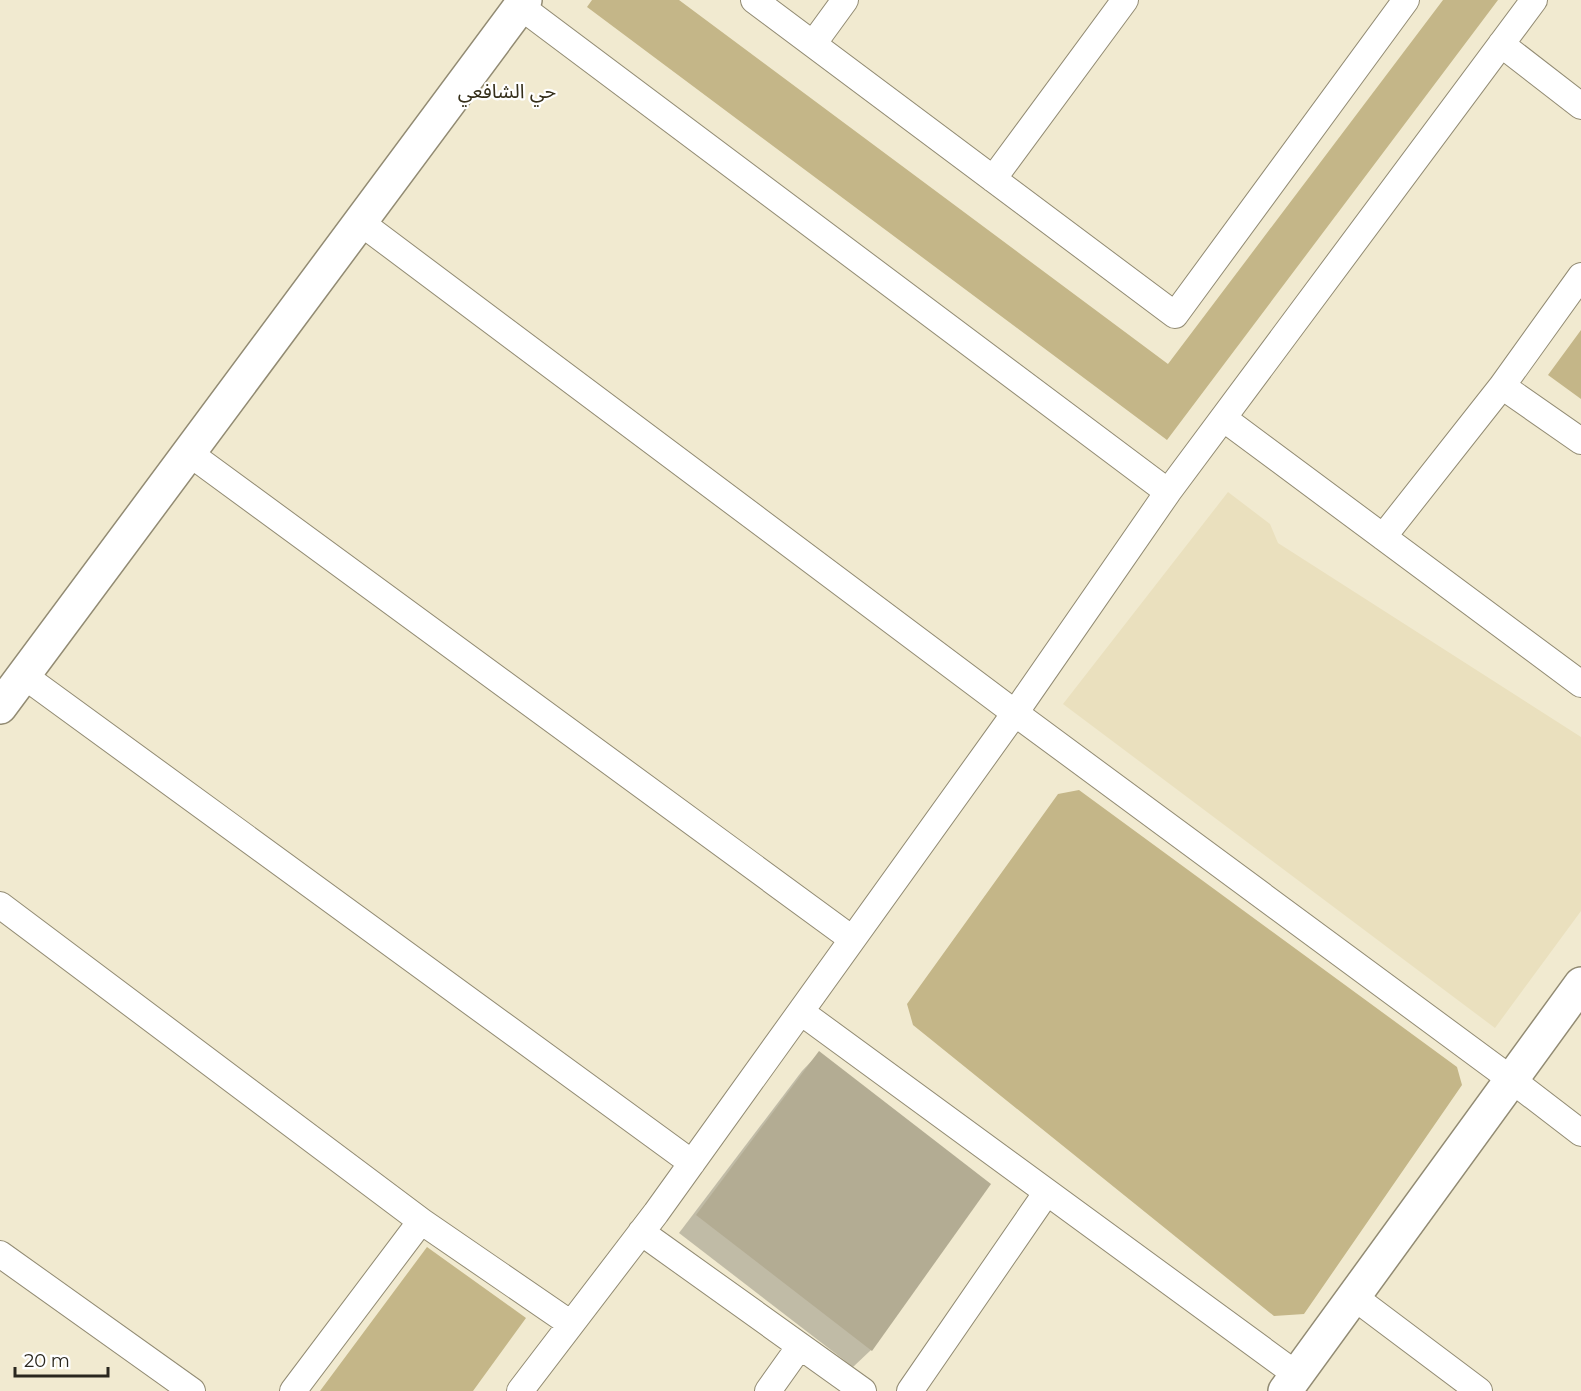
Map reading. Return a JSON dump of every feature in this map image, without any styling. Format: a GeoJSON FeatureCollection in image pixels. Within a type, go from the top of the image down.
{"type":"FeatureCollection","features":[{"type":"Feature","properties":{"kind":"street"},"geometry":{"type":"LineString","coordinates":[[754,0],[1175,315],[1406,0]]}},
{"type":"Feature","properties":{"kind":"street"},"geometry":{"type":"LineString","coordinates":[[813,44],[845,0]]}},
{"type":"Feature","properties":{"kind":"street"},"geometry":{"type":"LineString","coordinates":[[993,179],[1125,0]]}},
{"type":"Feature","properties":{"kind":"street"},"geometry":{"type":"LineString","coordinates":[[520,1391],[641,1232],[801,1012],[1015,713],[1168,492],[1534,0]]}},
{"type":"Feature","properties":{"kind":"street"},"geometry":{"type":"LineString","coordinates":[[0,707],[523,3],[1168,492]]}},
{"type":"Feature","properties":{"kind":"street"},"geometry":{"type":"LineString","coordinates":[[1501,44],[1581,106]]}},
{"type":"Feature","properties":{"kind":"street"},"geometry":{"type":"LineString","coordinates":[[360,222],[1015,713],[1581,1133]]}},
{"type":"Feature","properties":{"kind":"street"},"geometry":{"type":"LineString","coordinates":[[1383,537],[1502,386],[1581,276]]}},
{"type":"Feature","properties":{"kind":"street"},"geometry":{"type":"LineString","coordinates":[[1502,386],[1581,441]]}},
{"type":"Feature","properties":{"kind":"street"},"geometry":{"type":"LineString","coordinates":[[1223,418],[1581,684]]}},
{"type":"Feature","properties":{"kind":"street"},"geometry":{"type":"LineString","coordinates":[[189,453],[852,939]]}},
{"type":"Feature","properties":{"kind":"street"},"geometry":{"type":"LineString","coordinates":[[23,675],[692,1163]]}},
{"type":"Feature","properties":{"kind":"street"},"geometry":{"type":"LineString","coordinates":[[0,905],[421,1221],[571,1324]]}},
{"type":"Feature","properties":{"kind":"street"},"geometry":{"type":"LineString","coordinates":[[801,1012],[1047,1192],[1291,1383],[1581,984]]}},
{"type":"Feature","properties":{"kind":"street"},"geometry":{"type":"LineString","coordinates":[[910,1391],[1047,1192]]}},
{"type":"Feature","properties":{"kind":"street"},"geometry":{"type":"LineString","coordinates":[[293,1391],[421,1221]]}},
{"type":"Feature","properties":{"kind":"street"},"geometry":{"type":"LineString","coordinates":[[641,1232],[863,1391]]}},
{"type":"Feature","properties":{"kind":"street"},"geometry":{"type":"LineString","coordinates":[[0,1254],[192,1391]]}},
{"type":"Feature","properties":{"kind":"street"},"geometry":{"type":"LineString","coordinates":[[1354,1297],[1479,1391]]}},
{"type":"Feature","properties":{"kind":"street"},"geometry":{"type":"LineString","coordinates":[[768,1391],[800,1346]]}},
{"type":"Feature","properties":{"kind":"shaded area"},"geometry":{"type":"Polygon","coordinates":[[[592,0],[679,0],[1168,364],[1443,0],[1498,0],[1167,440],[587,7],[592,0]]]}},
{"type":"Feature","properties":{"kind":"shaded area"},"geometry":{"type":"Polygon","coordinates":[[[1581,330],[1581,399],[1548,375],[1581,330]]]}},
{"type":"Feature","properties":{"kind":"shaded area"},"geometry":{"type":"Polygon","coordinates":[[[1228,492],[1270,524],[1278,543],[1581,737],[1581,911],[1495,1028],[1063,704],[1228,492]]]}},
{"type":"Feature","properties":{"kind":"shaded area"},"geometry":{"type":"Polygon","coordinates":[[[1079,790],[1457,1067],[1462,1085],[1304,1314],[1274,1316],[913,1025],[907,1004],[1058,794],[1079,790]]]}},
{"type":"Feature","properties":{"kind":"shaded area"},"geometry":{"type":"Polygon","coordinates":[[[427,1247],[526,1318],[473,1391],[320,1391],[427,1247]]]}},
{"type":"Feature","properties":{"kind":"building"},"geometry":{"type":"Polygon","coordinates":[[[819,1051],[991,1184],[872,1351],[696,1215],[819,1051]]]}},
{"type":"Feature","properties":{"kind":"district","name":"حي الشافعي"},"geometry":{"type":"Point","coordinates":[507,91]}}]}
